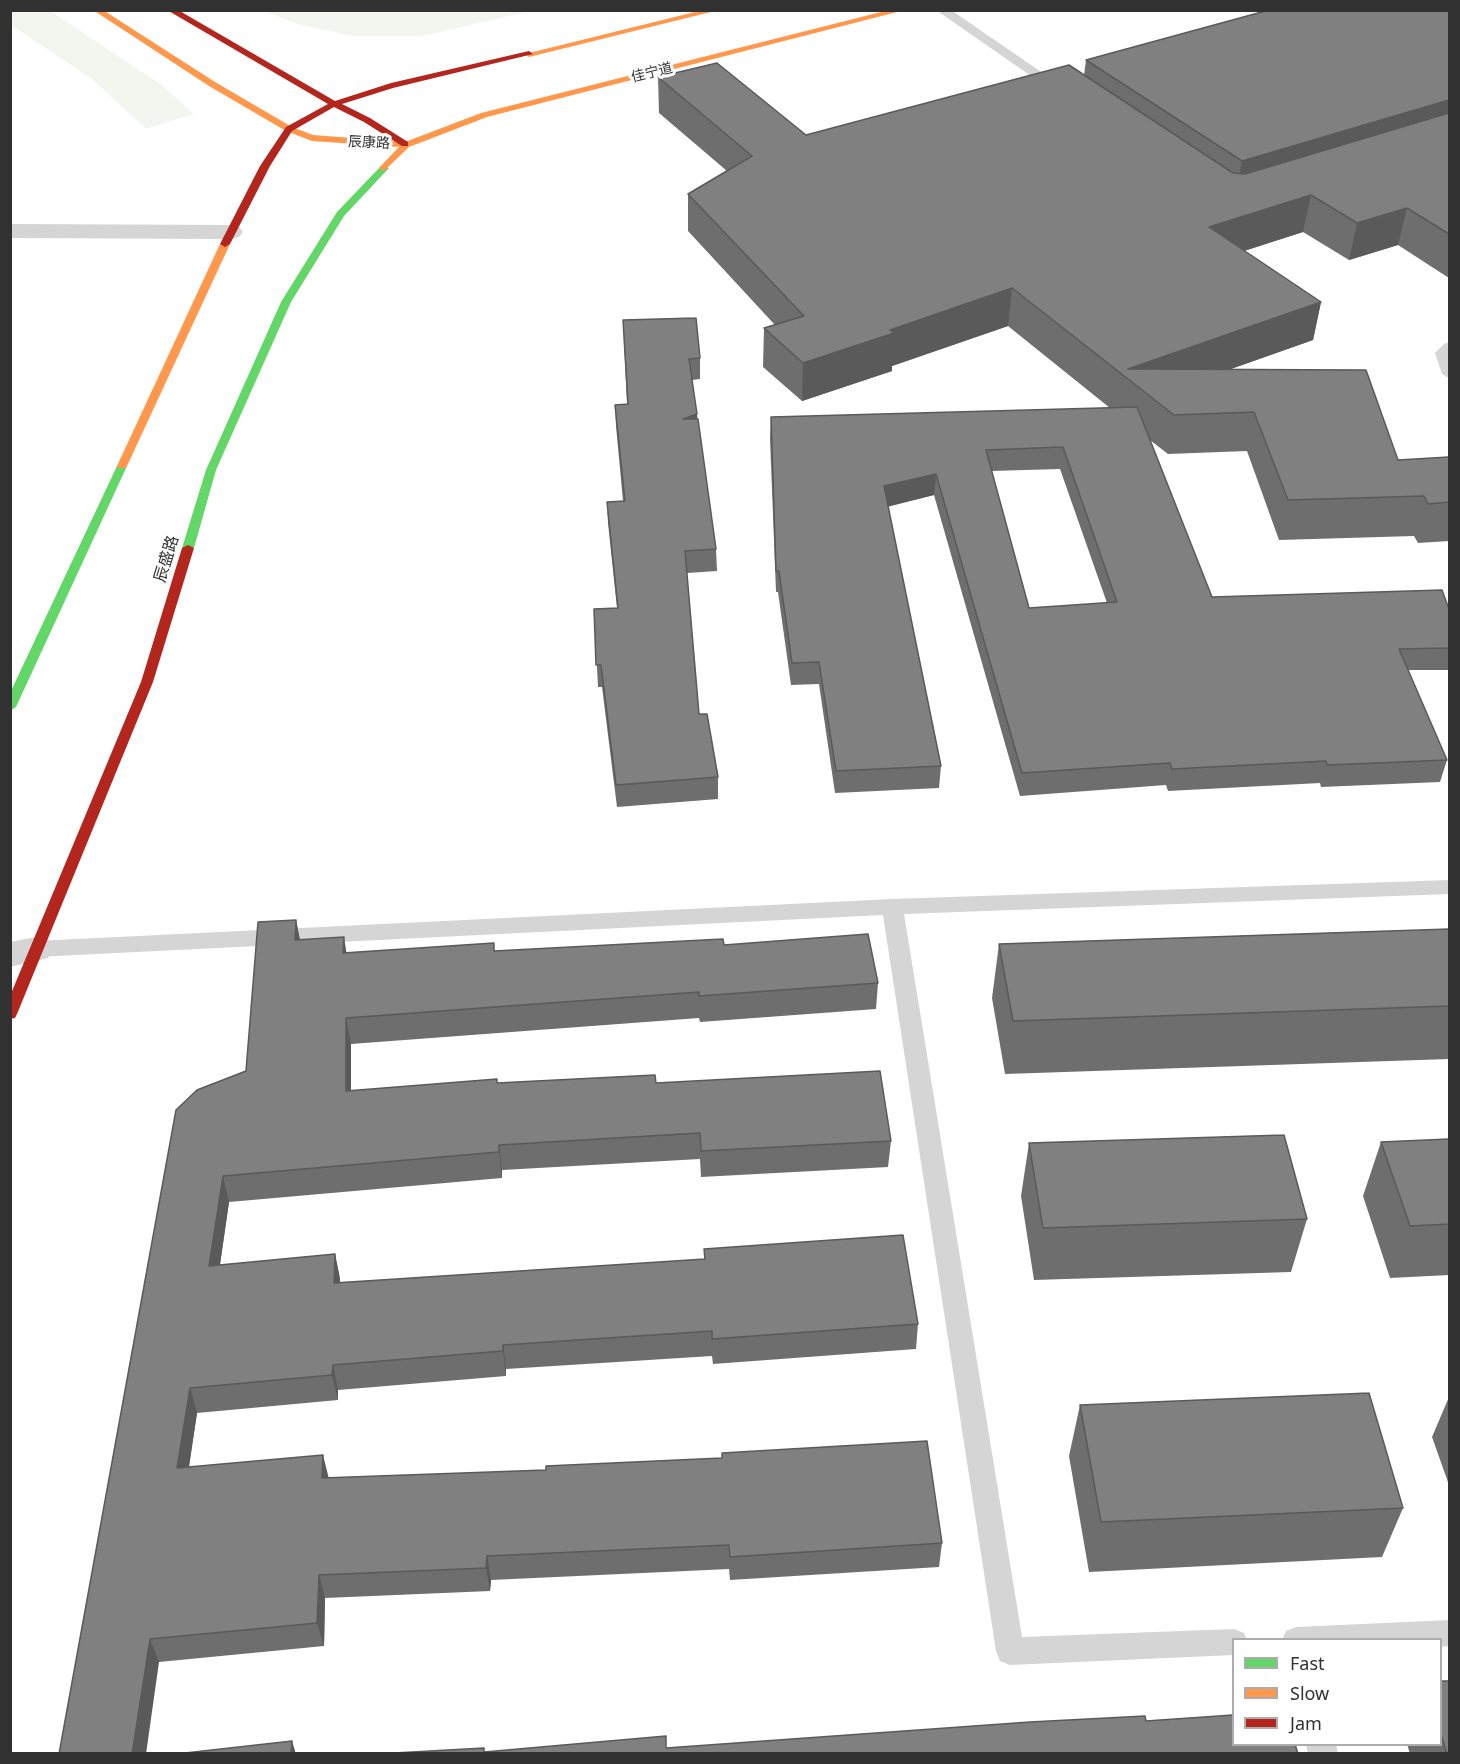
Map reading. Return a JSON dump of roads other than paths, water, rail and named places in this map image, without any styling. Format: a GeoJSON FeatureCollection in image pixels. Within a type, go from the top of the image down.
{"type":"FeatureCollection","features":[{"type":"Feature","properties":{"kind":"main road","name":"辰康路"},"geometry":{"type":"LineString","coordinates":[[97,10],[202,78],[289,129],[312,138],[406,145]]}},
{"type":"Feature","properties":{"kind":"main road","name":"辰康路"},"geometry":{"type":"LineString","coordinates":[[171,10],[334,104],[367,120],[406,145]]}},
{"type":"Feature","properties":{"kind":"main road"},"geometry":{"type":"LineString","coordinates":[[10,706],[231,232],[265,166],[289,129],[334,104],[391,86],[715,10]]}},
{"type":"Feature","properties":{"kind":"main road","name":"佳宁道"},"geometry":{"type":"LineString","coordinates":[[406,145],[484,115],[901,10]]}},
{"type":"Feature","properties":{"kind":"main road","name":"辰盛路"},"geometry":{"type":"LineString","coordinates":[[10,1014],[19,958],[147,682],[211,470],[286,302],[340,213],[406,145]]}},
{"type":"Feature","properties":{"kind":"street"},"geometry":{"type":"LineString","coordinates":[[10,231],[231,232]]}},
{"type":"Feature","properties":{"kind":"lane"},"geometry":{"type":"LineString","coordinates":[[942,10],[1068,95]]}},
{"type":"Feature","properties":{"kind":"lane"},"geometry":{"type":"LineString","coordinates":[[1449,347],[1443,354],[1449,374]]}},
{"type":"Feature","properties":{"kind":"lane"},"geometry":{"type":"LineString","coordinates":[[19,958],[892,907],[1449,887]]}},
{"type":"Feature","properties":{"kind":"lane"},"geometry":{"type":"LineString","coordinates":[[892,907],[1010,1651],[1232,1642]]}},
{"type":"Feature","properties":{"kind":"lane"},"geometry":{"type":"LineString","coordinates":[[1340,1638],[1449,1633]]}}]}
